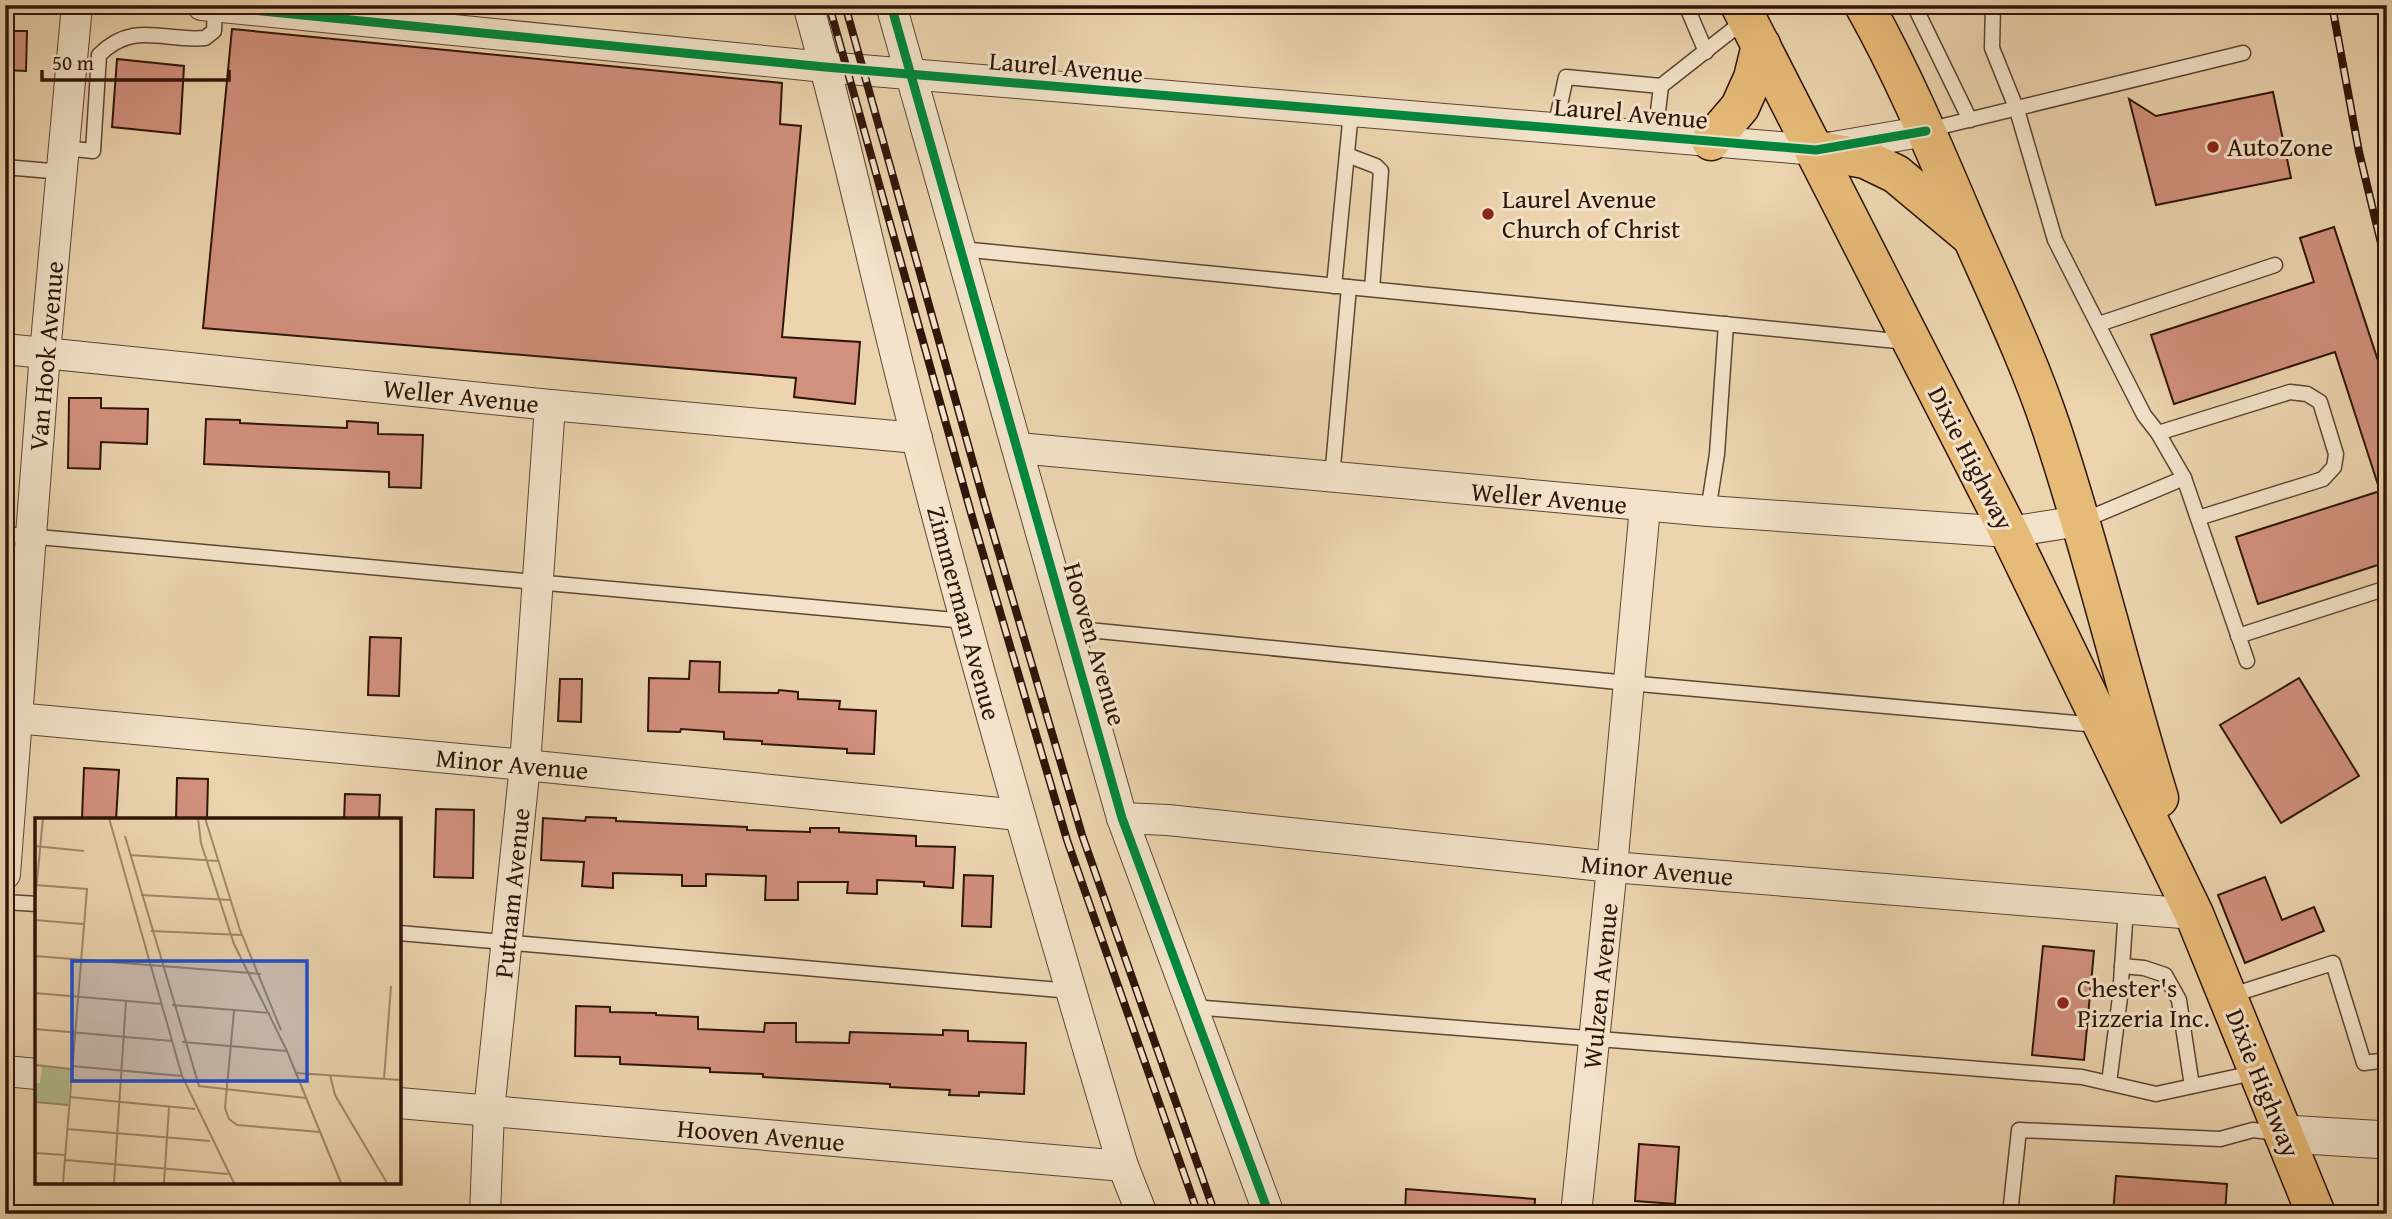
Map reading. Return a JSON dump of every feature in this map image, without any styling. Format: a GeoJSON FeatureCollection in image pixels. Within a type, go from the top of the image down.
{"type":"FeatureCollection","features":[{"type":"Feature","properties":{"kind":"main road","name":"Dixie Highway"},"geometry":{"type":"LineString","coordinates":[[1864,5],[1893,56],[2009,320],[2050,424],[2080,521],[2127,694],[2194,914]]}},
{"type":"Feature","properties":{"kind":"main road","name":"Dixie Highway"},"geometry":{"type":"LineString","coordinates":[[1750,23],[2009,531],[2194,914],[2316,1214]]}},
{"type":"Feature","properties":{"kind":"main road"},"geometry":{"type":"LineString","coordinates":[[1711,141],[1740,107],[1752,78],[1750,23]]}},
{"type":"Feature","properties":{"kind":"main road"},"geometry":{"type":"LineString","coordinates":[[1816,150],[1865,159],[1896,174],[1972,237]]}},
{"type":"Feature","properties":{"kind":"street","name":"Van Hook Avenue"},"geometry":{"type":"LineString","coordinates":[[5,874],[18,535],[45,353],[77,5]]}},
{"type":"Feature","properties":{"kind":"street","name":"Zimmerman Avenue"},"geometry":{"type":"LineString","coordinates":[[808,5],[917,438],[1018,815],[1123,1166],[1142,1214]]}},
{"type":"Feature","properties":{"kind":"street"},"geometry":{"type":"LineString","coordinates":[[891,5],[911,75]]}},
{"type":"Feature","properties":{"kind":"street","name":"Laurel Avenue"},"geometry":{"type":"LineString","coordinates":[[209,6],[911,75],[1816,150],[1926,131]]}},
{"type":"Feature","properties":{"kind":"street","name":"Hooven Avenue"},"geometry":{"type":"LineString","coordinates":[[911,75],[1122,818],[1269,1214]]}},
{"type":"Feature","properties":{"kind":"street","name":"Weller Avenue"},"geometry":{"type":"LineString","coordinates":[[5,349],[550,405],[917,438]]}},
{"type":"Feature","properties":{"kind":"street","name":"Putnam Avenue"},"geometry":{"type":"LineString","coordinates":[[485,1214],[489,1111],[525,765],[550,405]]}},
{"type":"Feature","properties":{"kind":"street","name":"Weller Avenue"},"geometry":{"type":"LineString","coordinates":[[1018,448],[1644,507],[2009,531],[2080,521]]}},
{"type":"Feature","properties":{"kind":"street","name":"Wulzen Avenue"},"geometry":{"type":"LineString","coordinates":[[1576,1214],[1612,867],[1644,507]]}},
{"type":"Feature","properties":{"kind":"street","name":"Minor Avenue"},"geometry":{"type":"LineString","coordinates":[[11,718],[525,765],[1018,815]]}},
{"type":"Feature","properties":{"kind":"street","name":"Minor Avenue"},"geometry":{"type":"LineString","coordinates":[[1122,818],[1168,820],[1612,867],[2194,914]]}},
{"type":"Feature","properties":{"kind":"street"},"geometry":{"type":"LineString","coordinates":[[5,1071],[35,1074]]}},
{"type":"Feature","properties":{"kind":"street","name":"Hooven Avenue"},"geometry":{"type":"LineString","coordinates":[[401,1103],[1123,1166]]}},
{"type":"Feature","properties":{"kind":"street"},"geometry":{"type":"LineString","coordinates":[[2285,1134],[2387,1140]]}},
{"type":"Feature","properties":{"kind":"lane"},"geometry":{"type":"LineString","coordinates":[[1686,5],[1706,52]]}},
{"type":"Feature","properties":{"kind":"lane"},"geometry":{"type":"LineString","coordinates":[[1914,5],[1970,120]]}},
{"type":"Feature","properties":{"kind":"lane"},"geometry":{"type":"LineString","coordinates":[[1993,5],[1992,48],[2017,110],[2055,240],[2144,415],[2158,433],[2184,478],[2247,661]]}},
{"type":"Feature","properties":{"kind":"lane"},"geometry":{"type":"LineString","coordinates":[[5,167],[63,160],[93,151],[99,55],[121,37],[134,35],[205,38],[214,31],[209,6]]}},
{"type":"Feature","properties":{"kind":"lane"},"geometry":{"type":"LineString","coordinates":[[1555,128],[1566,77],[1661,86],[1750,23]]}},
{"type":"Feature","properties":{"kind":"lane"},"geometry":{"type":"LineString","coordinates":[[1926,131],[2243,52]]}},
{"type":"Feature","properties":{"kind":"lane"},"geometry":{"type":"LineString","coordinates":[[1656,136],[1661,86]]}},
{"type":"Feature","properties":{"kind":"lane"},"geometry":{"type":"LineString","coordinates":[[1332,478],[1351,112]]}},
{"type":"Feature","properties":{"kind":"lane"},"geometry":{"type":"LineString","coordinates":[[1347,155],[1376,166],[1381,171],[1372,289]]}},
{"type":"Feature","properties":{"kind":"lane"},"geometry":{"type":"LineString","coordinates":[[961,249],[1913,343]]}},
{"type":"Feature","properties":{"kind":"lane"},"geometry":{"type":"LineString","coordinates":[[2099,324],[2275,265]]}},
{"type":"Feature","properties":{"kind":"lane"},"geometry":{"type":"LineString","coordinates":[[1708,511],[1717,454],[1726,324]]}},
{"type":"Feature","properties":{"kind":"lane"},"geometry":{"type":"LineString","coordinates":[[2158,433],[2290,392],[2307,394],[2320,402],[2336,454],[2334,467],[2323,479],[2198,518]]}},
{"type":"Feature","properties":{"kind":"lane"},"geometry":{"type":"LineString","coordinates":[[2080,521],[2184,478]]}},
{"type":"Feature","properties":{"kind":"lane"},"geometry":{"type":"LineString","coordinates":[[18,535],[966,621]]}},
{"type":"Feature","properties":{"kind":"lane"},"geometry":{"type":"LineString","coordinates":[[2238,636],[2387,588]]}},
{"type":"Feature","properties":{"kind":"lane"},"geometry":{"type":"LineString","coordinates":[[1068,628],[1629,684],[2103,726]]}},
{"type":"Feature","properties":{"kind":"lane"},"geometry":{"type":"LineString","coordinates":[[5,902],[35,904]]}},
{"type":"Feature","properties":{"kind":"lane"},"geometry":{"type":"LineString","coordinates":[[2109,1083],[2126,908]]}},
{"type":"Feature","properties":{"kind":"lane"},"geometry":{"type":"LineString","coordinates":[[401,933],[1071,991]]}},
{"type":"Feature","properties":{"kind":"lane"},"geometry":{"type":"LineString","coordinates":[[2228,996],[2333,963],[2364,1063],[2387,1060]]}},
{"type":"Feature","properties":{"kind":"lane"},"geometry":{"type":"LineString","coordinates":[[2122,966],[2144,968],[2165,975],[2179,1000],[2192,1086]]}},
{"type":"Feature","properties":{"kind":"lane"},"geometry":{"type":"LineString","coordinates":[[1192,1007],[2082,1077],[2156,1094],[2259,1072]]}},
{"type":"Feature","properties":{"kind":"lane"},"geometry":{"type":"LineString","coordinates":[[2010,1214],[2019,1130],[2220,1139],[2253,1130],[2285,1134]]}},
{"type":"Feature","properties":{"kind":"building"},"geometry":{"type":"Polygon","coordinates":[[[232,29],[782,83],[780,124],[801,126],[782,337],[860,342],[855,404],[794,397],[796,378],[203,328],[232,29]]]}},
{"type":"Feature","properties":{"kind":"building"},"geometry":{"type":"Polygon","coordinates":[[[5,31],[27,31],[26,71],[5,70],[5,31]]]}},
{"type":"Feature","properties":{"kind":"building"},"geometry":{"type":"Polygon","coordinates":[[[117,59],[184,66],[180,134],[112,127],[117,59]]]}},
{"type":"Feature","properties":{"kind":"building","name":"AutoZone"},"geometry":{"type":"Polygon","coordinates":[[[2273,92],[2291,178],[2156,205],[2129,99],[2156,116],[2273,92]]]}},
{"type":"Feature","properties":{"kind":"building"},"geometry":{"type":"Polygon","coordinates":[[[2334,227],[2387,388],[2387,562],[2258,604],[2236,537],[2380,491],[2335,352],[2174,404],[2151,335],[2314,282],[2300,238],[2334,227]]]}},
{"type":"Feature","properties":{"kind":"building"},"geometry":{"type":"Polygon","coordinates":[[[69,398],[101,398],[101,408],[148,409],[147,444],[101,442],[100,469],[68,468],[69,398]]]}},
{"type":"Feature","properties":{"kind":"building"},"geometry":{"type":"Polygon","coordinates":[[[206,419],[347,428],[347,421],[378,423],[378,434],[423,435],[421,488],[389,487],[389,472],[204,464],[206,419]]]}},
{"type":"Feature","properties":{"kind":"building"},"geometry":{"type":"Polygon","coordinates":[[[370,637],[401,638],[399,696],[368,695],[370,637]]]}},
{"type":"Feature","properties":{"kind":"building"},"geometry":{"type":"Polygon","coordinates":[[[690,661],[720,662],[719,692],[798,692],[798,699],[840,701],[839,709],[876,711],[874,754],[847,753],[847,749],[724,739],[724,732],[681,729],[680,732],[648,731],[649,678],[689,679],[690,661]]]}},
{"type":"Feature","properties":{"kind":"building"},"geometry":{"type":"Polygon","coordinates":[[[2299,678],[2359,776],[2281,823],[2220,725],[2299,678]]]}},
{"type":"Feature","properties":{"kind":"building"},"geometry":{"type":"Polygon","coordinates":[[[560,679],[582,679],[581,722],[558,721],[560,679]]]}},
{"type":"Feature","properties":{"kind":"building"},"geometry":{"type":"Polygon","coordinates":[[[84,768],[119,770],[116,818],[82,818],[84,768]]]}},
{"type":"Feature","properties":{"kind":"building"},"geometry":{"type":"Polygon","coordinates":[[[177,778],[208,779],[207,818],[176,818],[177,778]]]}},
{"type":"Feature","properties":{"kind":"building"},"geometry":{"type":"Polygon","coordinates":[[[345,794],[380,795],[379,818],[344,818],[345,794]]]}},
{"type":"Feature","properties":{"kind":"building"},"geometry":{"type":"Polygon","coordinates":[[[436,809],[474,810],[473,878],[434,877],[436,809]]]}},
{"type":"Feature","properties":{"kind":"building"},"geometry":{"type":"Polygon","coordinates":[[[586,817],[616,818],[616,821],[747,827],[747,830],[810,832],[810,828],[839,828],[839,832],[916,836],[916,846],[955,847],[953,888],[924,886],[924,882],[877,880],[877,894],[847,893],[848,882],[798,882],[798,900],[765,900],[766,876],[706,874],[706,886],[682,886],[682,875],[613,873],[613,888],[582,886],[584,862],[541,860],[543,818],[585,821],[586,817]]]}},
{"type":"Feature","properties":{"kind":"building"},"geometry":{"type":"Polygon","coordinates":[[[964,875],[993,876],[991,927],[962,926],[964,875]]]}},
{"type":"Feature","properties":{"kind":"building"},"geometry":{"type":"Polygon","coordinates":[[[2265,877],[2282,920],[2314,907],[2324,931],[2245,963],[2218,895],[2265,877]]]}},
{"type":"Feature","properties":{"kind":"building","name":"Chester's Pizzeria Inc."},"geometry":{"type":"Polygon","coordinates":[[[2043,946],[2094,951],[2084,1060],[2032,1055],[2043,946]]]}},
{"type":"Feature","properties":{"kind":"building"},"geometry":{"type":"Polygon","coordinates":[[[576,1006],[610,1007],[610,1012],[698,1017],[698,1029],[764,1032],[765,1023],[796,1023],[796,1042],[849,1043],[850,1032],[943,1035],[943,1030],[968,1031],[968,1041],[1026,1043],[1024,1094],[979,1092],[979,1096],[949,1095],[950,1090],[763,1077],[763,1074],[710,1072],[710,1068],[620,1064],[620,1057],[575,1056],[576,1006]]]}},
{"type":"Feature","properties":{"kind":"building"},"geometry":{"type":"Polygon","coordinates":[[[1639,1144],[1679,1147],[1675,1204],[1635,1201],[1639,1144]]]}},
{"type":"Feature","properties":{"kind":"building"},"geometry":{"type":"Polygon","coordinates":[[[2116,1176],[2227,1184],[2225,1214],[2113,1214],[2116,1176]]]}},
{"type":"Feature","properties":{"kind":"building"},"geometry":{"type":"Polygon","coordinates":[[[1406,1189],[1535,1199],[1534,1214],[1405,1214],[1406,1189]]]}},
{"type":"Feature","properties":{"kind":"railway"},"geometry":{"type":"LineString","coordinates":[[829,5],[971,513],[1067,840],[1198,1214]]}},
{"type":"Feature","properties":{"kind":"railway"},"geometry":{"type":"LineString","coordinates":[[845,5],[986,509],[1082,835],[1215,1214]]}},
{"type":"Feature","properties":{"kind":"railway"},"geometry":{"type":"LineString","coordinates":[[2332,5],[2359,152],[2387,268]]}},
{"type":"Feature","properties":{"kind":"cycle path"},"geometry":{"type":"LineString","coordinates":[[202,5],[825,67],[1816,150],[1926,131]]}},
{"type":"Feature","properties":{"kind":"cycle path"},"geometry":{"type":"LineString","coordinates":[[891,5],[1122,818],[1269,1214]]}},
{"type":"Feature","properties":{"kind":"place","name":"AutoZone"},"geometry":{"type":"Point","coordinates":[2213,147]}},
{"type":"Feature","properties":{"kind":"place","name":"Laurel Avenue Church of Christ"},"geometry":{"type":"Point","coordinates":[1488,214]}},
{"type":"Feature","properties":{"kind":"place","name":"Chester's Pizzeria Inc."},"geometry":{"type":"Point","coordinates":[2063,1003]}}]}
